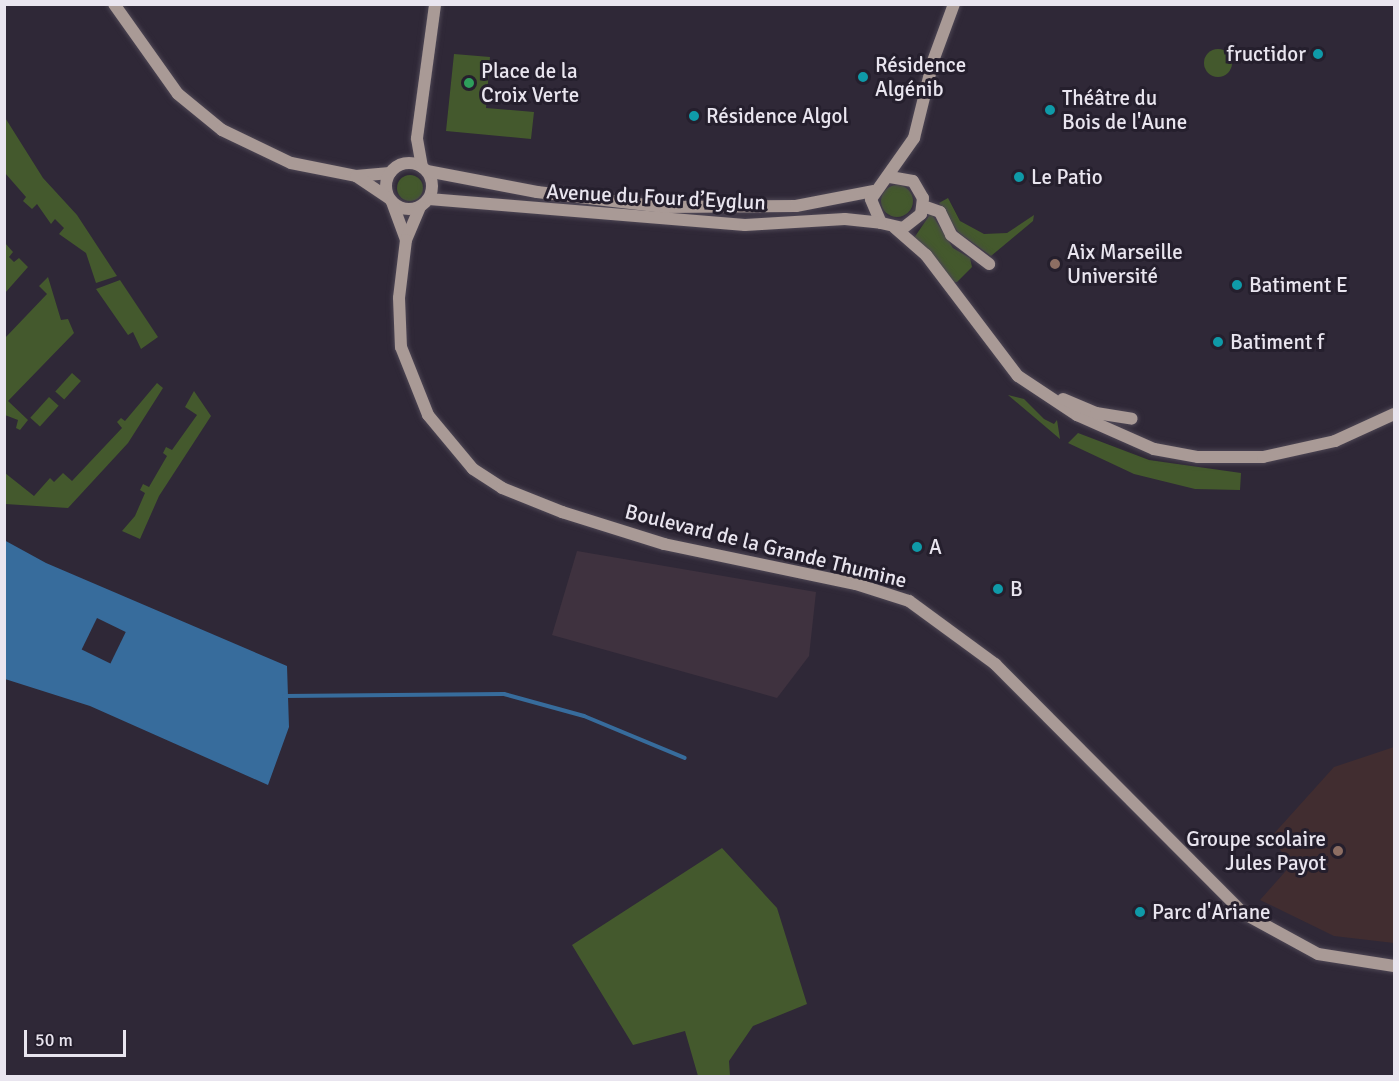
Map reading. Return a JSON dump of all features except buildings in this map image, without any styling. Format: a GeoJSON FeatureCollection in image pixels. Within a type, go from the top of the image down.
{"type":"FeatureCollection","features":[{"type":"Feature","properties":{"kind":"main road"},"geometry":{"type":"LineString","coordinates":[[114,4],[164,76],[198,114],[291,162],[357,176],[390,173],[403,163],[417,138]]}},
{"type":"Feature","properties":{"kind":"main road"},"geometry":{"type":"LineString","coordinates":[[357,176],[406,209],[424,203],[432,180],[424,169],[417,138],[435,4]]}},
{"type":"Feature","properties":{"kind":"main road"},"geometry":{"type":"LineString","coordinates":[[954,4],[933,61],[914,138],[890,177],[873,191],[872,208],[881,223],[895,228],[926,255],[1001,360],[1032,386],[1119,435],[1198,457],[1263,457],[1298,451],[1335,441],[1395,414]]}},
{"type":"Feature","properties":{"kind":"main road"},"geometry":{"type":"LineString","coordinates":[[403,163],[424,169]]}},
{"type":"Feature","properties":{"kind":"main road","name":"Avenue du Four d’Eyglun"},"geometry":{"type":"LineString","coordinates":[[424,169],[537,192],[664,207],[796,206],[873,191]]}},
{"type":"Feature","properties":{"kind":"main road"},"geometry":{"type":"LineString","coordinates":[[390,173],[391,200]]}},
{"type":"Feature","properties":{"kind":"main road"},"geometry":{"type":"LineString","coordinates":[[890,177],[915,182],[923,206],[916,220],[895,228]]}},
{"type":"Feature","properties":{"kind":"main road","name":"Boulevard de la Grande Thumine"},"geometry":{"type":"LineString","coordinates":[[391,200],[406,240]]}},
{"type":"Feature","properties":{"kind":"main road","name":"Avenue du Four d’Eyglun"},"geometry":{"type":"LineString","coordinates":[[424,203],[745,225],[845,219],[881,223]]}},
{"type":"Feature","properties":{"kind":"main road","name":"Boulevard de la Grande Thumine"},"geometry":{"type":"LineString","coordinates":[[424,203],[406,240],[399,298],[406,366],[428,415],[473,469],[502,488],[562,512],[664,544],[856,584],[909,601],[995,664],[1243,913],[1317,954],[1395,966]]}},
{"type":"Feature","properties":{"kind":"main road"},"geometry":{"type":"LineString","coordinates":[[923,206],[940,212],[951,235],[989,264]]}},
{"type":"Feature","properties":{"kind":"main road"},"geometry":{"type":"LineString","coordinates":[[1032,386],[1096,413],[1132,419]]}},
{"type":"Feature","properties":{"kind":"shaded area"},"geometry":{"type":"Polygon","coordinates":[[[577,551],[816,592],[809,656],[777,698],[552,635],[577,551]]]}},
{"type":"Feature","properties":{"kind":"shaded area","name":"Groupe scolaire Jules Payot"},"geometry":{"type":"Polygon","coordinates":[[[1394,747],[1394,943],[1334,936],[1260,900],[1292,864],[1270,838],[1334,767],[1394,747]]]}},
{"type":"Feature","properties":{"kind":"green space"},"geometry":{"type":"Polygon","coordinates":[[[1218,49],[1228,53],[1232,63],[1228,73],[1218,77],[1208,73],[1204,63],[1208,53],[1218,49]]]}},
{"type":"Feature","properties":{"kind":"green space","name":"Place de la Croix Verte"},"geometry":{"type":"Polygon","coordinates":[[[454,54],[490,57],[486,108],[534,112],[531,139],[446,131],[454,54]]]}},
{"type":"Feature","properties":{"kind":"green space"},"geometry":{"type":"Polygon","coordinates":[[[4,116],[43,178],[77,215],[117,276],[96,283],[86,253],[59,234],[64,228],[55,219],[51,224],[37,204],[32,209],[23,201],[26,197],[5,173],[4,116]]]}},
{"type":"Feature","properties":{"kind":"green space"},"geometry":{"type":"Polygon","coordinates":[[[410,175],[419,179],[423,188],[419,197],[410,201],[401,197],[397,188],[401,179],[410,175]]]}},
{"type":"Feature","properties":{"kind":"green space"},"geometry":{"type":"Polygon","coordinates":[[[897,185],[908,190],[913,201],[908,212],[897,217],[886,212],[881,201],[886,190],[897,185]]]}},
{"type":"Feature","properties":{"kind":"green space"},"geometry":{"type":"Polygon","coordinates":[[[948,198],[960,221],[984,234],[1007,233],[1034,215],[1033,221],[991,256],[958,232],[939,203],[948,198]]]}},
{"type":"Feature","properties":{"kind":"green space"},"geometry":{"type":"Polygon","coordinates":[[[931,213],[953,248],[970,258],[972,267],[957,282],[951,282],[914,238],[931,213]]]}},
{"type":"Feature","properties":{"kind":"green space"},"geometry":{"type":"Polygon","coordinates":[[[5,243],[13,252],[9,257],[14,262],[19,258],[28,267],[5,293],[5,243]]]}},
{"type":"Feature","properties":{"kind":"green space"},"geometry":{"type":"Polygon","coordinates":[[[48,277],[61,320],[68,319],[74,333],[8,401],[28,420],[20,430],[16,428],[18,420],[5,415],[5,338],[47,294],[39,286],[48,277]]]}},
{"type":"Feature","properties":{"kind":"green space"},"geometry":{"type":"Polygon","coordinates":[[[120,280],[158,337],[141,349],[133,332],[128,335],[96,289],[120,280]]]}},
{"type":"Feature","properties":{"kind":"green space"},"geometry":{"type":"Polygon","coordinates":[[[72,373],[81,381],[64,400],[55,392],[72,373]]]}},
{"type":"Feature","properties":{"kind":"green space"},"geometry":{"type":"Polygon","coordinates":[[[157,383],[163,388],[128,443],[68,508],[5,504],[5,473],[34,496],[50,478],[54,482],[63,473],[72,481],[122,428],[117,422],[121,418],[125,421],[157,383]]]}},
{"type":"Feature","properties":{"kind":"green space"},"geometry":{"type":"Polygon","coordinates":[[[194,391],[211,416],[159,496],[140,539],[122,531],[135,516],[145,493],[140,490],[143,484],[149,487],[167,456],[163,453],[166,447],[172,450],[197,415],[185,407],[194,391]]]}},
{"type":"Feature","properties":{"kind":"green space"},"geometry":{"type":"Polygon","coordinates":[[[1008,395],[1024,399],[1044,419],[1054,424],[1057,420],[1060,439],[1008,395]]]}},
{"type":"Feature","properties":{"kind":"green space"},"geometry":{"type":"Polygon","coordinates":[[[49,397],[59,406],[40,427],[30,418],[49,397]]]}},
{"type":"Feature","properties":{"kind":"green space"},"geometry":{"type":"Polygon","coordinates":[[[1078,433],[1149,460],[1241,473],[1240,490],[1195,489],[1134,474],[1068,443],[1078,433]]]}},
{"type":"Feature","properties":{"kind":"green space"},"geometry":{"type":"Polygon","coordinates":[[[722,848],[777,908],[807,1004],[753,1026],[729,1061],[730,1076],[698,1076],[685,1031],[633,1045],[572,945],[722,848]]]}},
{"type":"Feature","properties":{"kind":"water"},"geometry":{"type":"Polygon","coordinates":[[[4,540],[46,563],[287,666],[289,727],[268,785],[90,706],[5,679],[4,540]]]}},
{"type":"Feature","properties":{"kind":"pier"},"geometry":{"type":"Polygon","coordinates":[[[97,618],[126,632],[110,663],[82,649],[97,618]]]}},
{"type":"Feature","properties":{"kind":"waterway"},"geometry":{"type":"LineString","coordinates":[[284,696],[504,694],[584,716],[685,758]]}},
{"type":"Feature","properties":{"kind":"place","name":"fructidor"},"geometry":{"type":"Point","coordinates":[1318,54]}},
{"type":"Feature","properties":{"kind":"place","name":"Résidence Algénib"},"geometry":{"type":"Point","coordinates":[863,77]}},
{"type":"Feature","properties":{"kind":"place","name":"Place de la Croix Verte"},"geometry":{"type":"Point","coordinates":[469,83]}},
{"type":"Feature","properties":{"kind":"place","name":"Théâtre du Bois de l'Aune"},"geometry":{"type":"Point","coordinates":[1050,110]}},
{"type":"Feature","properties":{"kind":"place","name":"Résidence Algol"},"geometry":{"type":"Point","coordinates":[694,116]}},
{"type":"Feature","properties":{"kind":"place","name":"Le Patio"},"geometry":{"type":"Point","coordinates":[1019,177]}},
{"type":"Feature","properties":{"kind":"place","name":"Aix Marseille Université"},"geometry":{"type":"Point","coordinates":[1055,264]}},
{"type":"Feature","properties":{"kind":"place","name":"Batiment E"},"geometry":{"type":"Point","coordinates":[1237,285]}},
{"type":"Feature","properties":{"kind":"place","name":"Batiment f"},"geometry":{"type":"Point","coordinates":[1218,342]}},
{"type":"Feature","properties":{"kind":"place","name":"A"},"geometry":{"type":"Point","coordinates":[917,547]}},
{"type":"Feature","properties":{"kind":"place","name":"B"},"geometry":{"type":"Point","coordinates":[998,589]}},
{"type":"Feature","properties":{"kind":"place","name":"Groupe scolaire Jules Payot"},"geometry":{"type":"Point","coordinates":[1338,851]}},
{"type":"Feature","properties":{"kind":"place","name":"Parc d'Ariane"},"geometry":{"type":"Point","coordinates":[1140,912]}}]}
